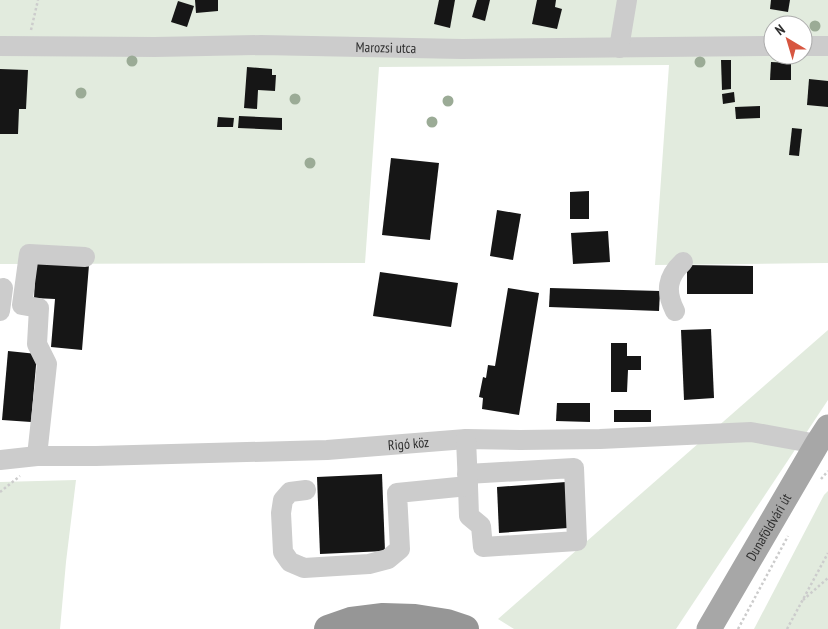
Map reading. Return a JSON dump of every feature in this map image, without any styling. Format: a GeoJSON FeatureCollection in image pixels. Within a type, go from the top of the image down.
{"type":"FeatureCollection","features":[{"type":"Feature","properties":{"kind":"highway"},"geometry":{"type":"LineString","coordinates":[[328,629],[351,621],[383,617],[415,618],[447,623],[465,629]]}},
{"type":"Feature","properties":{"kind":"main road","name":"Dunaföldvári út"},"geometry":{"type":"LineString","coordinates":[[709,629],[822,436]]}},
{"type":"Feature","properties":{"kind":"street"},"geometry":{"type":"LineString","coordinates":[[620,48],[627,0]]}},
{"type":"Feature","properties":{"kind":"street","name":"Marozsi utca"},"geometry":{"type":"LineString","coordinates":[[0,46],[155,47],[261,45],[462,49],[763,46]]}},
{"type":"Feature","properties":{"kind":"street"},"geometry":{"type":"LineString","coordinates":[[813,46],[828,46]]}},
{"type":"Feature","properties":{"kind":"street"},"geometry":{"type":"LineString","coordinates":[[37,456],[47,364],[36,344],[39,308],[22,305],[29,254],[85,257]]}},
{"type":"Feature","properties":{"kind":"street"},"geometry":{"type":"LineString","coordinates":[[675,311],[670,301],[668,289],[674,270],[683,262]]}},
{"type":"Feature","properties":{"kind":"street"},"geometry":{"type":"LineString","coordinates":[[0,311],[2,288]]}},
{"type":"Feature","properties":{"kind":"street","name":"Rigó köz"},"geometry":{"type":"LineString","coordinates":[[0,460],[37,456],[328,450],[466,439],[591,439],[751,432],[822,436]]}},
{"type":"Feature","properties":{"kind":"street"},"geometry":{"type":"LineString","coordinates":[[306,490],[290,492],[283,500],[281,513],[283,552],[290,562],[304,568],[369,564],[388,558],[400,549],[397,493],[467,480],[574,468],[577,541],[483,547],[481,526],[469,516],[467,480],[466,439]]}},
{"type":"Feature","properties":{"kind":"path"},"geometry":{"type":"LineString","coordinates":[[28,46],[38,0]]}},
{"type":"Feature","properties":{"kind":"path"},"geometry":{"type":"LineString","coordinates":[[819,482],[828,471]]}},
{"type":"Feature","properties":{"kind":"path"},"geometry":{"type":"LineString","coordinates":[[738,629],[792,530]]}},
{"type":"Feature","properties":{"kind":"path"},"geometry":{"type":"LineString","coordinates":[[787,629],[828,554]]}},
{"type":"Feature","properties":{"kind":"path"},"geometry":{"type":"LineString","coordinates":[[802,602],[828,578]]}},
{"type":"Feature","properties":{"kind":"shaded area"},"geometry":{"type":"Polygon","coordinates":[[[0,0],[828,0],[828,263],[655,265],[669,65],[379,67],[365,263],[0,264],[0,0]]]}},
{"type":"Feature","properties":{"kind":"shaded area"},"geometry":{"type":"Polygon","coordinates":[[[828,330],[828,400],[676,629],[514,629],[498,619],[828,330]]]}},
{"type":"Feature","properties":{"kind":"shaded area"},"geometry":{"type":"Polygon","coordinates":[[[76,480],[60,629],[0,629],[0,482],[76,480]]]}},
{"type":"Feature","properties":{"kind":"shaded area"},"geometry":{"type":"Polygon","coordinates":[[[828,491],[828,629],[754,629],[824,495],[828,491]]]}},
{"type":"Feature","properties":{"kind":"building"},"geometry":{"type":"Polygon","coordinates":[[[195,0],[218,0],[218,11],[196,13],[195,0]]]}},
{"type":"Feature","properties":{"kind":"building"},"geometry":{"type":"Polygon","coordinates":[[[439,0],[455,0],[450,28],[434,24],[439,0]]]}},
{"type":"Feature","properties":{"kind":"building"},"geometry":{"type":"Polygon","coordinates":[[[477,0],[490,0],[485,21],[472,17],[477,0]]]}},
{"type":"Feature","properties":{"kind":"building"},"geometry":{"type":"Polygon","coordinates":[[[537,0],[556,0],[555,7],[562,9],[557,29],[532,24],[537,0]]]}},
{"type":"Feature","properties":{"kind":"building"},"geometry":{"type":"Polygon","coordinates":[[[771,0],[790,0],[788,12],[770,9],[771,0]]]}},
{"type":"Feature","properties":{"kind":"building"},"geometry":{"type":"Polygon","coordinates":[[[178,1],[194,6],[187,27],[171,22],[178,1]]]}},
{"type":"Feature","properties":{"kind":"building"},"geometry":{"type":"Polygon","coordinates":[[[721,60],[731,60],[731,89],[722,90],[721,60]]]}},
{"type":"Feature","properties":{"kind":"building"},"geometry":{"type":"Polygon","coordinates":[[[771,65],[791,65],[791,80],[770,80],[771,65]]]}},
{"type":"Feature","properties":{"kind":"building"},"geometry":{"type":"Polygon","coordinates":[[[247,67],[272,69],[272,75],[276,75],[275,91],[258,90],[257,109],[244,108],[247,67]]]}},
{"type":"Feature","properties":{"kind":"building"},"geometry":{"type":"Polygon","coordinates":[[[0,69],[28,70],[26,109],[19,109],[18,134],[0,134],[0,69]]]}},
{"type":"Feature","properties":{"kind":"building"},"geometry":{"type":"Polygon","coordinates":[[[809,79],[828,81],[828,107],[807,105],[809,79]]]}},
{"type":"Feature","properties":{"kind":"building"},"geometry":{"type":"Polygon","coordinates":[[[734,92],[735,102],[723,104],[722,94],[734,92]]]}},
{"type":"Feature","properties":{"kind":"building"},"geometry":{"type":"Polygon","coordinates":[[[760,106],[760,118],[736,119],[735,107],[760,106]]]}},
{"type":"Feature","properties":{"kind":"building"},"geometry":{"type":"Polygon","coordinates":[[[239,116],[282,118],[282,130],[238,128],[239,116]]]}},
{"type":"Feature","properties":{"kind":"building"},"geometry":{"type":"Polygon","coordinates":[[[218,117],[234,118],[233,127],[217,127],[218,117]]]}},
{"type":"Feature","properties":{"kind":"building"},"geometry":{"type":"Polygon","coordinates":[[[792,128],[802,129],[799,156],[789,155],[792,128]]]}},
{"type":"Feature","properties":{"kind":"building"},"geometry":{"type":"Polygon","coordinates":[[[391,158],[439,163],[430,240],[382,235],[391,158]]]}},
{"type":"Feature","properties":{"kind":"building"},"geometry":{"type":"Polygon","coordinates":[[[589,191],[589,219],[570,219],[570,192],[589,191]]]}},
{"type":"Feature","properties":{"kind":"building"},"geometry":{"type":"Polygon","coordinates":[[[497,210],[521,214],[513,260],[490,256],[497,210]]]}},
{"type":"Feature","properties":{"kind":"building"},"geometry":{"type":"Polygon","coordinates":[[[608,231],[610,262],[573,264],[571,233],[608,231]]]}},
{"type":"Feature","properties":{"kind":"building"},"geometry":{"type":"Polygon","coordinates":[[[36,261],[89,265],[82,350],[51,347],[55,299],[34,298],[36,261]]]}},
{"type":"Feature","properties":{"kind":"building"},"geometry":{"type":"Polygon","coordinates":[[[687,265],[753,266],[753,294],[687,294],[687,265]]]}},
{"type":"Feature","properties":{"kind":"building"},"geometry":{"type":"Polygon","coordinates":[[[380,272],[458,283],[451,327],[373,316],[380,272]]]}},
{"type":"Feature","properties":{"kind":"building"},"geometry":{"type":"Polygon","coordinates":[[[508,288],[539,293],[519,415],[482,409],[483,398],[479,397],[483,377],[486,378],[488,365],[495,366],[508,288]]]}},
{"type":"Feature","properties":{"kind":"building"},"geometry":{"type":"Polygon","coordinates":[[[550,288],[660,291],[659,311],[549,307],[550,288]]]}},
{"type":"Feature","properties":{"kind":"building"},"geometry":{"type":"Polygon","coordinates":[[[711,329],[714,398],[684,400],[681,330],[711,329]]]}},
{"type":"Feature","properties":{"kind":"building"},"geometry":{"type":"Polygon","coordinates":[[[611,343],[627,343],[627,356],[641,356],[641,370],[628,370],[627,392],[611,392],[611,343]]]}},
{"type":"Feature","properties":{"kind":"building"},"geometry":{"type":"Polygon","coordinates":[[[8,351],[37,354],[31,422],[2,420],[8,351]]]}},
{"type":"Feature","properties":{"kind":"building"},"geometry":{"type":"Polygon","coordinates":[[[557,403],[590,403],[590,422],[556,421],[557,403]]]}},
{"type":"Feature","properties":{"kind":"building"},"geometry":{"type":"Polygon","coordinates":[[[614,410],[651,410],[651,422],[614,422],[614,410]]]}},
{"type":"Feature","properties":{"kind":"building"},"geometry":{"type":"Polygon","coordinates":[[[382,474],[385,551],[320,554],[317,477],[382,474]]]}},
{"type":"Feature","properties":{"kind":"building"},"geometry":{"type":"Polygon","coordinates":[[[566,482],[568,528],[499,533],[497,487],[566,482]]]}}]}
